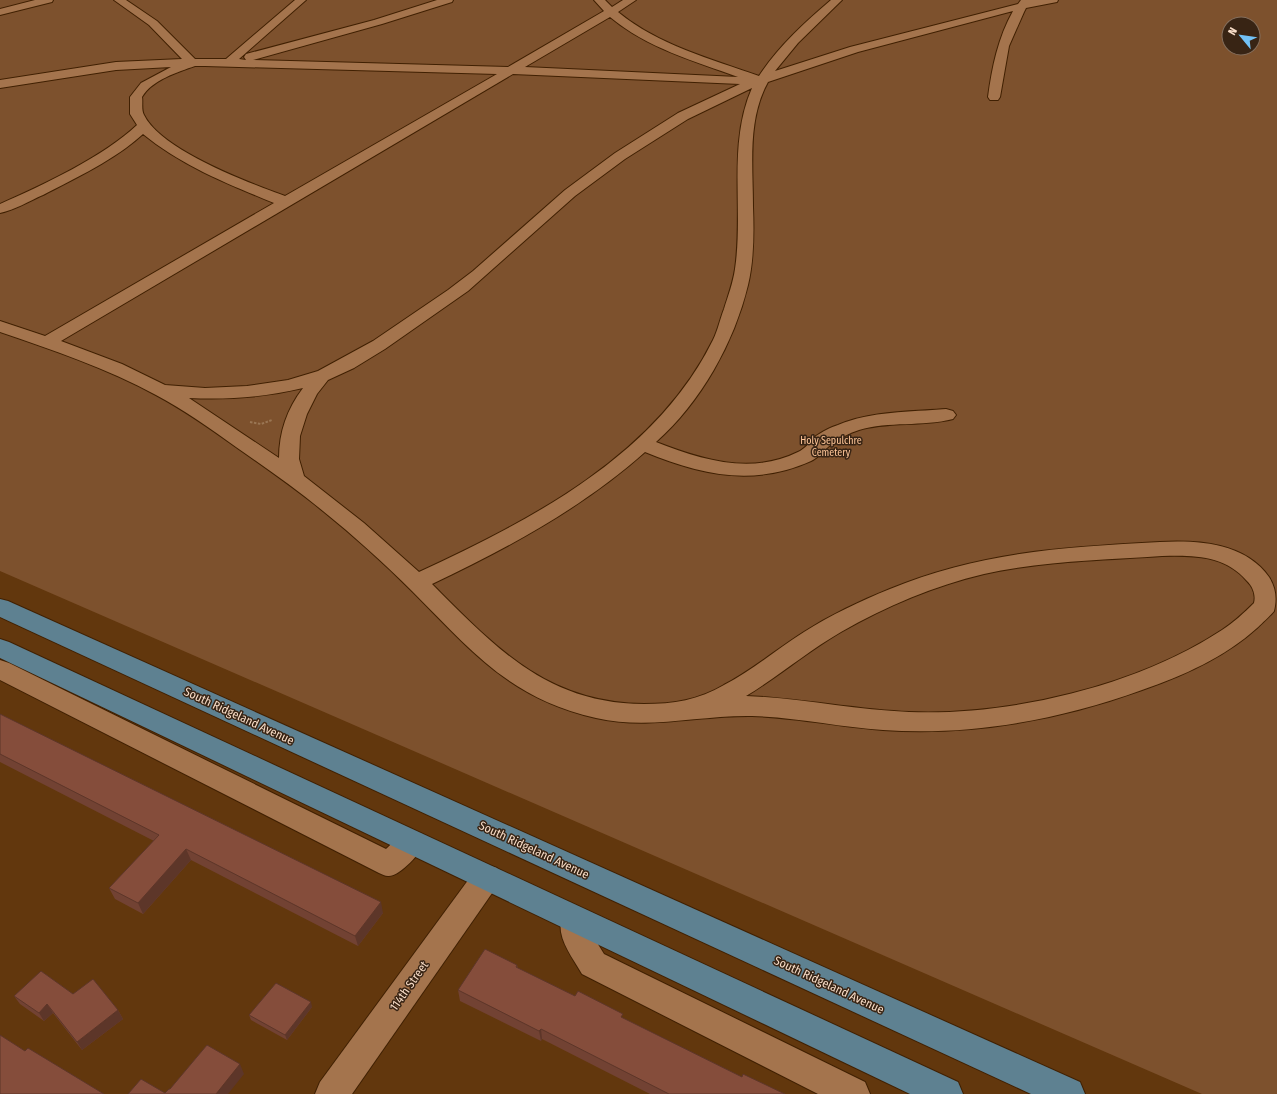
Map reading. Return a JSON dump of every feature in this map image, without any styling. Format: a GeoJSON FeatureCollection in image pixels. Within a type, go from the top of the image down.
{"type":"FeatureCollection","features":[{"type":"Feature","properties":{"kind":"main road","name":"South Ridgeland Avenue"},"geometry":{"type":"LineString","coordinates":[[0,607],[1068,1094]]}},
{"type":"Feature","properties":{"kind":"main road"},"geometry":{"type":"LineString","coordinates":[[0,648],[946,1094]]}},
{"type":"Feature","properties":{"kind":"street"},"geometry":{"type":"LineString","coordinates":[[0,12],[48,0]]}},
{"type":"Feature","properties":{"kind":"street"},"geometry":{"type":"LineString","coordinates":[[119,0],[153,23],[192,62]]}},
{"type":"Feature","properties":{"kind":"street"},"geometry":{"type":"LineString","coordinates":[[227,63],[301,0]]}},
{"type":"Feature","properties":{"kind":"street"},"geometry":{"type":"LineString","coordinates":[[227,63],[378,22],[448,0]]}},
{"type":"Feature","properties":{"kind":"street"},"geometry":{"type":"LineString","coordinates":[[600,0],[623,23],[662,43],[762,81]]}},
{"type":"Feature","properties":{"kind":"street"},"geometry":{"type":"LineString","coordinates":[[47,342],[631,0]]}},
{"type":"Feature","properties":{"kind":"street"},"geometry":{"type":"LineString","coordinates":[[416,582],[461,562],[549,513],[612,470],[644,444],[670,418],[700,379],[715,353],[726,329],[740,285],[743,264],[746,132],[756,95],[762,81],[794,41],[837,0]]}},
{"type":"Feature","properties":{"kind":"street"},"geometry":{"type":"LineString","coordinates":[[156,388],[205,393],[240,392],[292,385],[322,376],[377,346],[448,298],[478,275],[584,182],[635,146],[686,115],[762,81],[864,47],[1023,3],[1053,0]]}},
{"type":"Feature","properties":{"kind":"street"},"geometry":{"type":"LineString","coordinates":[[994,97],[1000,55],[1013,21],[1023,3]]}},
{"type":"Feature","properties":{"kind":"street"},"geometry":{"type":"LineString","coordinates":[[192,62],[157,79],[140,91],[136,97],[135,109],[137,118],[143,127],[162,144],[182,156],[223,176],[286,202]]}},
{"type":"Feature","properties":{"kind":"street"},"geometry":{"type":"LineString","coordinates":[[0,84],[116,66],[192,62],[511,70],[762,81]]}},
{"type":"Feature","properties":{"kind":"street"},"geometry":{"type":"LineString","coordinates":[[0,209],[36,193],[96,160],[134,136],[143,127]]}},
{"type":"Feature","properties":{"kind":"street"},"geometry":{"type":"LineString","coordinates":[[0,326],[47,342],[118,370],[179,399],[210,419],[294,477],[371,541],[500,663],[524,680],[556,696],[588,707],[626,713],[660,713],[693,709],[745,706],[780,708],[878,720],[923,722],[1016,714],[1099,695],[1176,666],[1235,634],[1254,618],[1265,605],[1266,596],[1264,586],[1245,565],[1226,555],[1191,548],[1079,554],[1009,562],[973,570],[909,589],[833,625],[805,642],[728,695],[693,709]]}},
{"type":"Feature","properties":{"kind":"street"},"geometry":{"type":"LineString","coordinates":[[294,477],[289,460],[290,438],[304,400],[312,386],[322,376]]}},
{"type":"Feature","properties":{"kind":"street"},"geometry":{"type":"LineString","coordinates":[[644,444],[682,460],[706,466],[730,470],[754,471],[787,464],[806,456],[826,439],[844,429],[868,422],[946,415]]}},
{"type":"Feature","properties":{"kind":"street"},"geometry":{"type":"LineString","coordinates":[[0,669],[389,864],[412,842]]}},
{"type":"Feature","properties":{"kind":"street","name":"114th Street"},"geometry":{"type":"LineString","coordinates":[[332,1094],[487,877]]}},
{"type":"Feature","properties":{"kind":"street"},"geometry":{"type":"LineString","coordinates":[[575,919],[576,936],[593,964],[853,1094]]}},
{"type":"Feature","properties":{"kind":"path"},"geometry":{"type":"LineString","coordinates":[[210,419],[240,416],[245,422],[261,424],[274,419]]}},
{"type":"Feature","properties":{"kind":"green space","name":"Holy Sepulchre Cemetery"},"geometry":{"type":"Polygon","coordinates":[[[0,0],[1277,0],[1277,1094],[1202,1094],[0,571],[0,0]]]}},
{"type":"Feature","properties":{"kind":"building"},"geometry":{"type":"Polygon","coordinates":[[[0,714],[381,902],[355,936],[186,849],[138,903],[109,888],[159,835],[0,754],[0,714]]]}},
{"type":"Feature","properties":{"kind":"building"},"geometry":{"type":"Polygon","coordinates":[[[485,949],[517,965],[516,967],[575,996],[578,991],[623,1014],[621,1017],[742,1077],[743,1074],[785,1094],[669,1094],[541,1029],[539,1031],[458,990],[485,949]]]}},
{"type":"Feature","properties":{"kind":"building"},"geometry":{"type":"Polygon","coordinates":[[[41,971],[73,994],[93,979],[118,1010],[77,1042],[47,1004],[39,1013],[14,996],[41,971]]]}},
{"type":"Feature","properties":{"kind":"building"},"geometry":{"type":"Polygon","coordinates":[[[276,983],[311,1002],[285,1035],[249,1015],[276,983]]]}},
{"type":"Feature","properties":{"kind":"building"},"geometry":{"type":"Polygon","coordinates":[[[0,1035],[25,1051],[28,1048],[104,1094],[0,1094],[0,1035]]]}},
{"type":"Feature","properties":{"kind":"building"},"geometry":{"type":"Polygon","coordinates":[[[207,1045],[240,1064],[216,1094],[128,1094],[141,1079],[165,1093],[207,1045]]]}}]}
